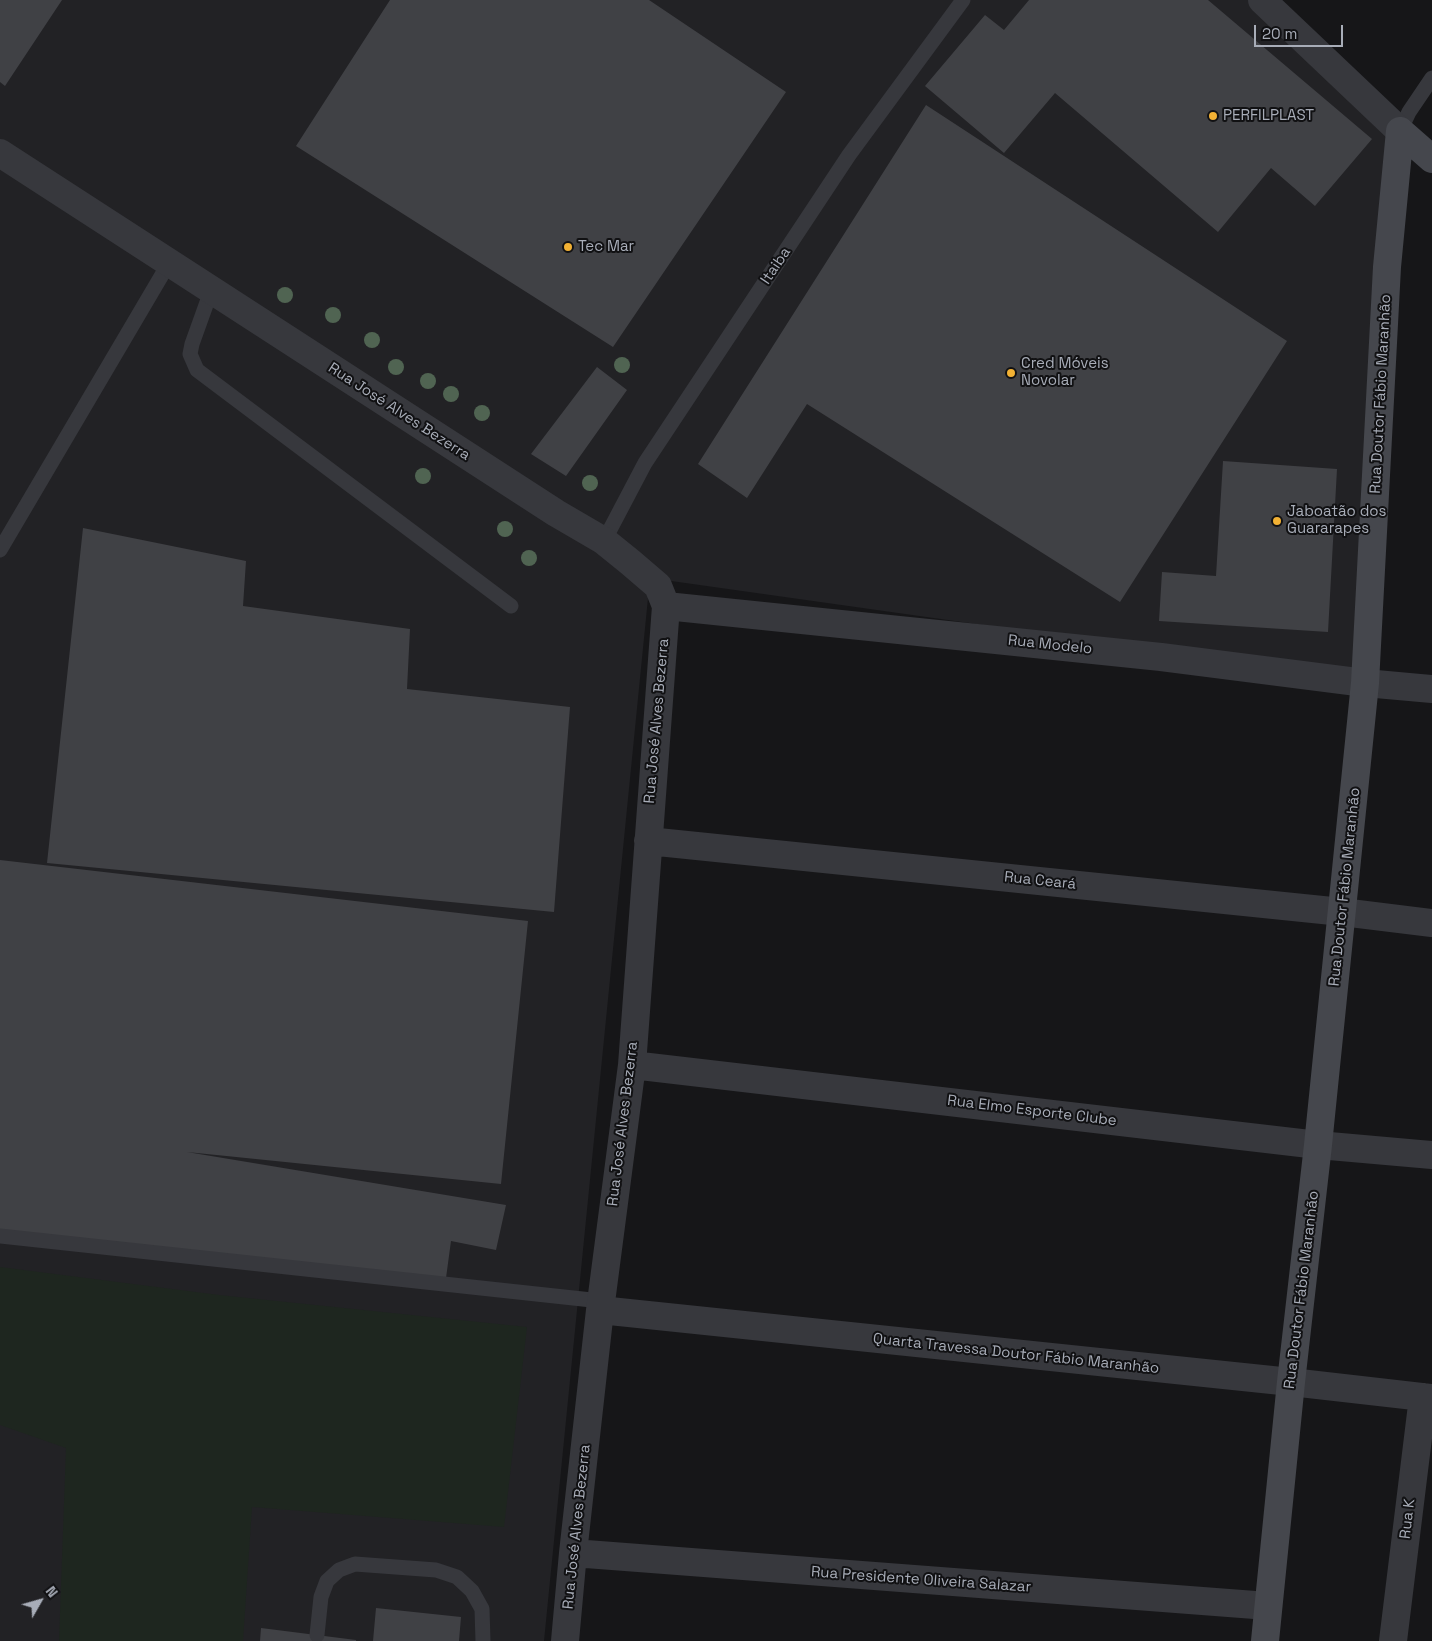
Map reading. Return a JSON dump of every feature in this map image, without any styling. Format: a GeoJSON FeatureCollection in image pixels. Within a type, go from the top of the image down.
{"type":"FeatureCollection","features":[{"type":"Feature","properties":{"kind":"street"},"geometry":{"type":"LineString","coordinates":[[1262,0],[1400,131],[1432,158]]}},
{"type":"Feature","properties":{"kind":"street","name":"Rua Doutor Fábio Maranhão"},"geometry":{"type":"LineString","coordinates":[[1265,1641],[1365,683],[1387,267],[1400,131]]}},
{"type":"Feature","properties":{"kind":"street","name":"Rua José Alves Bezerra"},"geometry":{"type":"LineString","coordinates":[[0,153],[556,513],[604,541],[658,586],[666,606],[632,1065],[600,1306],[565,1641]]}},
{"type":"Feature","properties":{"kind":"street","name":"Rua Modelo"},"geometry":{"type":"LineString","coordinates":[[666,606],[1161,657],[1365,683],[1432,689]]}},
{"type":"Feature","properties":{"kind":"street","name":"Rua Ceará"},"geometry":{"type":"LineString","coordinates":[[648,841],[1342,912],[1432,923]]}},
{"type":"Feature","properties":{"kind":"street","name":"Rua Elmo Esporte Clube"},"geometry":{"type":"LineString","coordinates":[[632,1065],[1318,1145],[1432,1155]]}},
{"type":"Feature","properties":{"kind":"street","name":"Quarta Travessa Doutor Fábio Maranhão"},"geometry":{"type":"LineString","coordinates":[[600,1306],[1427,1398]]}},
{"type":"Feature","properties":{"kind":"street","name":"Rua K"},"geometry":{"type":"LineString","coordinates":[[1394,1641],[1427,1398]]}},
{"type":"Feature","properties":{"kind":"street","name":"Rua Presidente Oliveira Salazar"},"geometry":{"type":"LineString","coordinates":[[573,1553],[1268,1606]]}},
{"type":"Feature","properties":{"kind":"lane","name":"Itaiba"},"geometry":{"type":"LineString","coordinates":[[604,541],[645,463],[850,155],[963,0]]}},
{"type":"Feature","properties":{"kind":"lane"},"geometry":{"type":"LineString","coordinates":[[1400,131],[1409,112],[1432,78]]}},
{"type":"Feature","properties":{"kind":"lane"},"geometry":{"type":"LineString","coordinates":[[0,550],[169,264]]}},
{"type":"Feature","properties":{"kind":"lane"},"geometry":{"type":"LineString","coordinates":[[212,291],[190,354],[197,370],[511,606]]}},
{"type":"Feature","properties":{"kind":"lane"},"geometry":{"type":"LineString","coordinates":[[0,1236],[600,1306]]}},
{"type":"Feature","properties":{"kind":"lane"},"geometry":{"type":"LineString","coordinates":[[317,1635],[320,1597],[327,1581],[339,1570],[355,1564],[436,1570],[457,1577],[472,1591],[482,1610],[483,1641]]}},
{"type":"Feature","properties":{"kind":"shaded area"},"geometry":{"type":"Polygon","coordinates":[[[0,0],[1253,0],[1394,139],[1359,678],[650,578],[544,1641],[0,1641],[0,0]]]}},
{"type":"Feature","properties":{"kind":"shaded area"},"geometry":{"type":"Polygon","coordinates":[[[0,1267],[219,1295],[527,1327],[504,1527],[252,1507],[243,1641],[59,1641],[66,1448],[0,1425],[0,1267]]]}},
{"type":"Feature","properties":{"kind":"building"},"geometry":{"type":"Polygon","coordinates":[[[0,0],[62,0],[5,86],[0,82],[0,0]]]}},
{"type":"Feature","properties":{"kind":"building","name":"Tec Mar"},"geometry":{"type":"Polygon","coordinates":[[[390,0],[649,0],[786,92],[613,347],[296,146],[390,0]]]}},
{"type":"Feature","properties":{"kind":"building","name":"PERFILPLAST"},"geometry":{"type":"Polygon","coordinates":[[[1029,0],[1208,0],[1372,139],[1315,206],[1271,168],[1218,232],[1055,93],[1004,153],[925,86],[985,15],[1004,30],[1029,0]]]}},
{"type":"Feature","properties":{"kind":"building","name":"Cred Móveis Novolar"},"geometry":{"type":"Polygon","coordinates":[[[926,105],[1287,341],[1120,602],[807,404],[747,498],[698,464],[926,105]]]}},
{"type":"Feature","properties":{"kind":"building"},"geometry":{"type":"Polygon","coordinates":[[[597,367],[627,390],[566,476],[531,454],[597,367]]]}},
{"type":"Feature","properties":{"kind":"building","name":"Jaboatão dos Guararapes"},"geometry":{"type":"Polygon","coordinates":[[[1223,461],[1337,469],[1328,632],[1159,621],[1162,572],[1216,576],[1223,461]]]}},
{"type":"Feature","properties":{"kind":"building"},"geometry":{"type":"Polygon","coordinates":[[[83,528],[246,561],[243,606],[410,629],[407,689],[570,707],[554,912],[47,863],[83,528]]]}},
{"type":"Feature","properties":{"kind":"building"},"geometry":{"type":"Polygon","coordinates":[[[0,860],[528,921],[501,1184],[187,1152],[506,1205],[496,1250],[451,1241],[446,1278],[0,1230],[0,860]]]}},
{"type":"Feature","properties":{"kind":"building"},"geometry":{"type":"Polygon","coordinates":[[[376,1608],[461,1617],[459,1641],[373,1641],[376,1608]]]}},
{"type":"Feature","properties":{"kind":"building"},"geometry":{"type":"Polygon","coordinates":[[[261,1628],[356,1640],[356,1641],[260,1641],[261,1628]]]}},
{"type":"Feature","properties":{"kind":"place","name":"PERFILPLAST"},"geometry":{"type":"Point","coordinates":[1213,116]}},
{"type":"Feature","properties":{"kind":"place","name":"Tec Mar"},"geometry":{"type":"Point","coordinates":[568,247]}},
{"type":"Feature","properties":{"kind":"place","name":"Cred Móveis Novolar"},"geometry":{"type":"Point","coordinates":[1011,373]}},
{"type":"Feature","properties":{"kind":"place","name":"Jaboatão dos Guararapes"},"geometry":{"type":"Point","coordinates":[1277,521]}}]}
